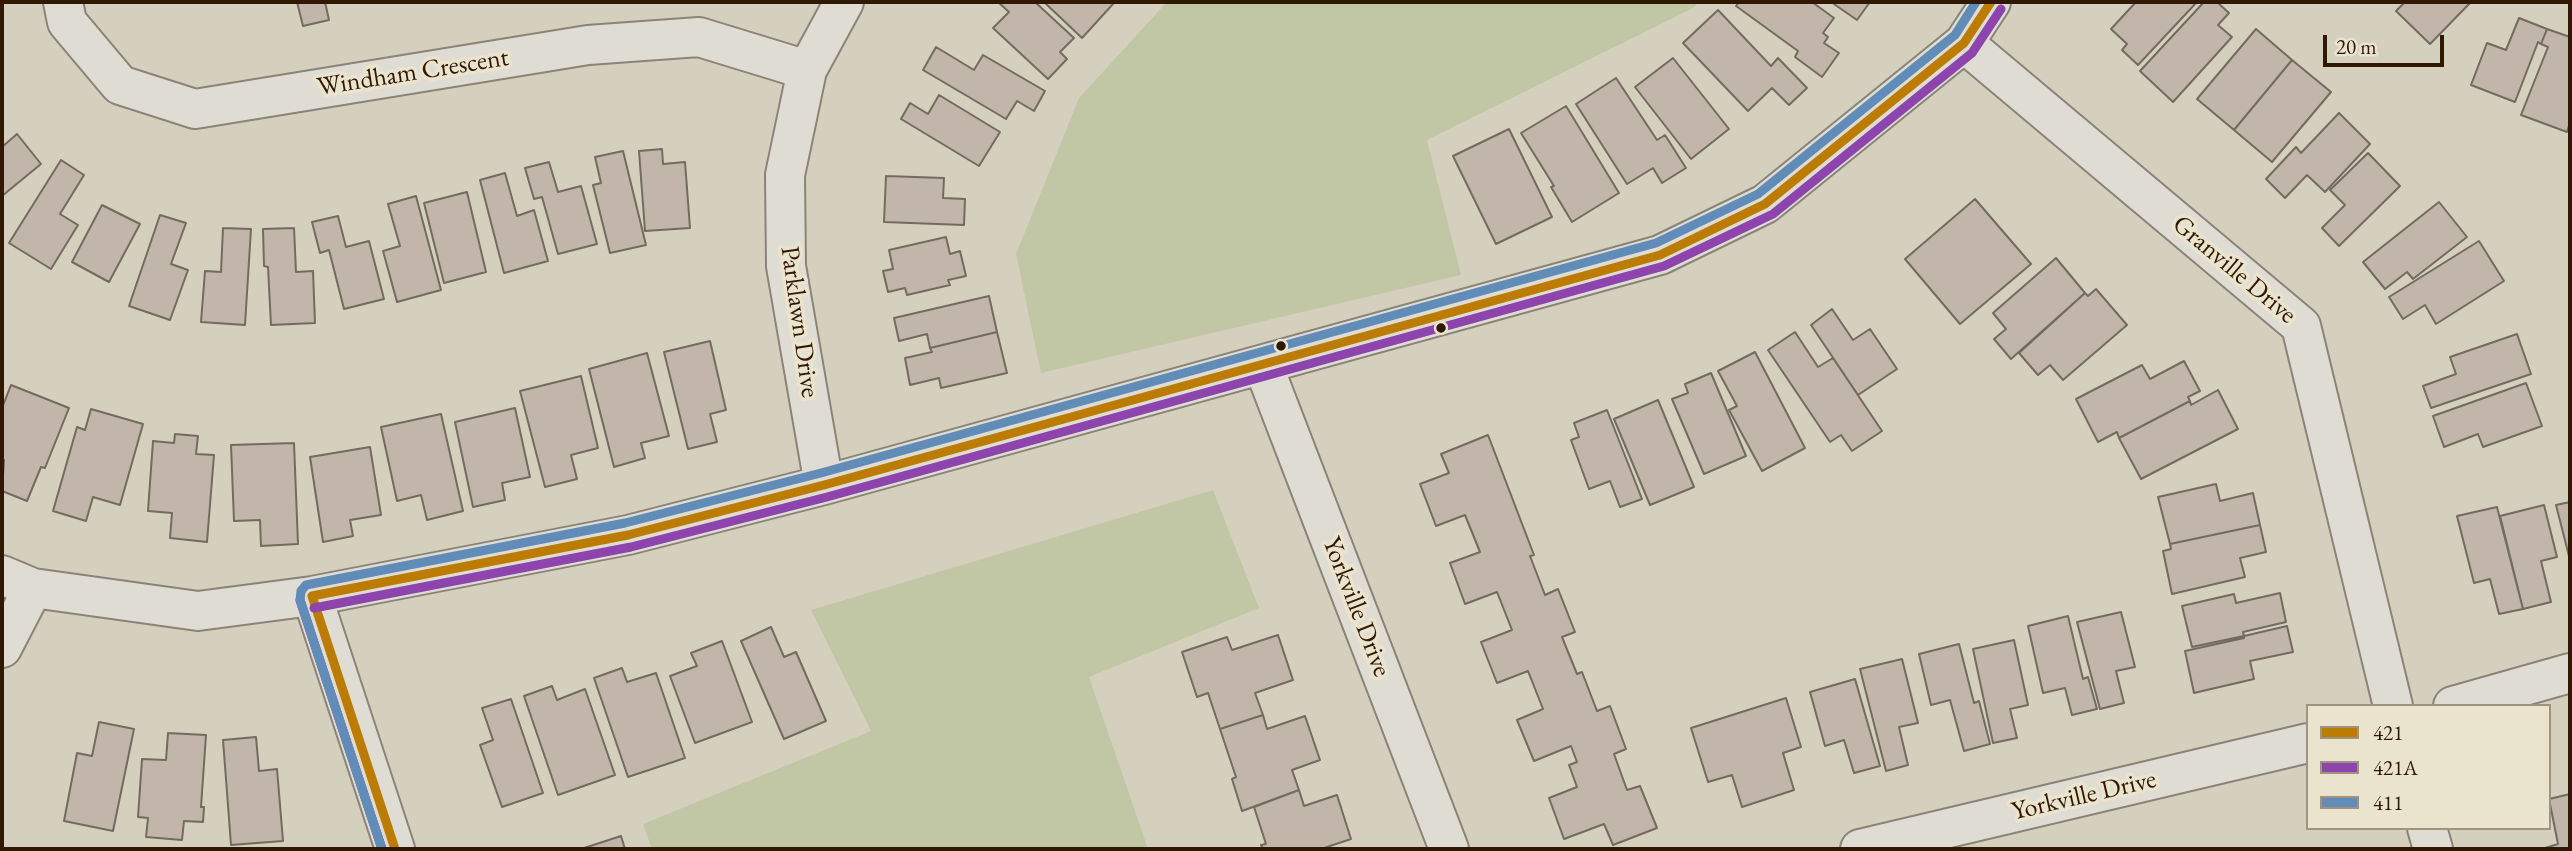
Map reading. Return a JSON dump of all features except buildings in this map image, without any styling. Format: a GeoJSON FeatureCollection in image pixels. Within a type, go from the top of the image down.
{"type":"FeatureCollection","features":[{"type":"Feature","properties":{"kind":"street","name":"Windham Crescent"},"geometry":{"type":"LineString","coordinates":[[63,2],[67,22],[120,85],[195,108],[588,45],[699,37],[807,70]]}},
{"type":"Feature","properties":{"kind":"street","name":"Parklawn Drive"},"geometry":{"type":"LineString","coordinates":[[824,485],[786,266],[785,175],[807,70],[844,2]]}},
{"type":"Feature","properties":{"kind":"street"},"geometry":{"type":"LineString","coordinates":[[2,648],[17,581],[198,611],[312,596],[628,535],[824,485],[1660,255],[1765,204],[1964,43],[1991,2]]}},
{"type":"Feature","properties":{"kind":"street","name":"Granville Drive"},"geometry":{"type":"LineString","coordinates":[[1964,43],[2301,326],[2393,704]]}},
{"type":"Feature","properties":{"kind":"street","name":"Yorkville Drive"},"geometry":{"type":"LineString","coordinates":[[1263,365],[1449,849]]}},
{"type":"Feature","properties":{"kind":"street"},"geometry":{"type":"LineString","coordinates":[[312,596],[395,849]]}},
{"type":"Feature","properties":{"kind":"street"},"geometry":{"type":"LineString","coordinates":[[2460,704],[2570,673]]}},
{"type":"Feature","properties":{"kind":"street","name":"Yorkville Drive"},"geometry":{"type":"LineString","coordinates":[[1860,849],[2306,743]]}},
{"type":"Feature","properties":{"kind":"street"},"geometry":{"type":"LineString","coordinates":[[2428,830],[2433,849]]}},
{"type":"Feature","properties":{"kind":"green space"},"geometry":{"type":"Polygon","coordinates":[[[1167,2],[1699,2],[1693,8],[1427,140],[1461,275],[1041,373],[1016,254],[1079,98],[1167,2]]]}},
{"type":"Feature","properties":{"kind":"green space"},"geometry":{"type":"Polygon","coordinates":[[[1213,490],[1259,608],[1089,677],[1148,849],[652,849],[643,824],[871,731],[811,610],[1213,490]]]}},
{"type":"Feature","properties":{"kind":"transit line","name":"411"},"geometry":{"type":"LineString","coordinates":[[382,849],[300,600],[301,591],[306,585],[625,523],[821,473],[1656,243],[1758,194],[1955,35],[1976,2]]}},
{"type":"Feature","properties":{"kind":"transit line","name":"421"},"geometry":{"type":"LineString","coordinates":[[312,596],[628,535],[824,485],[1660,255],[1765,204],[1964,43],[1991,2]]}},
{"type":"Feature","properties":{"kind":"transit line","name":"421A"},"geometry":{"type":"LineString","coordinates":[[314,608],[631,547],[827,497],[1664,266],[1773,214],[1972,53],[2001,9]]}},
{"type":"Feature","properties":{"kind":"transit line","name":"421"},"geometry":{"type":"LineString","coordinates":[[312,596],[395,849]]}},
{"type":"Feature","properties":{"kind":"transit line","name":"421A"},"geometry":{"type":"LineString","coordinates":[[300,600],[382,849]]}}]}
